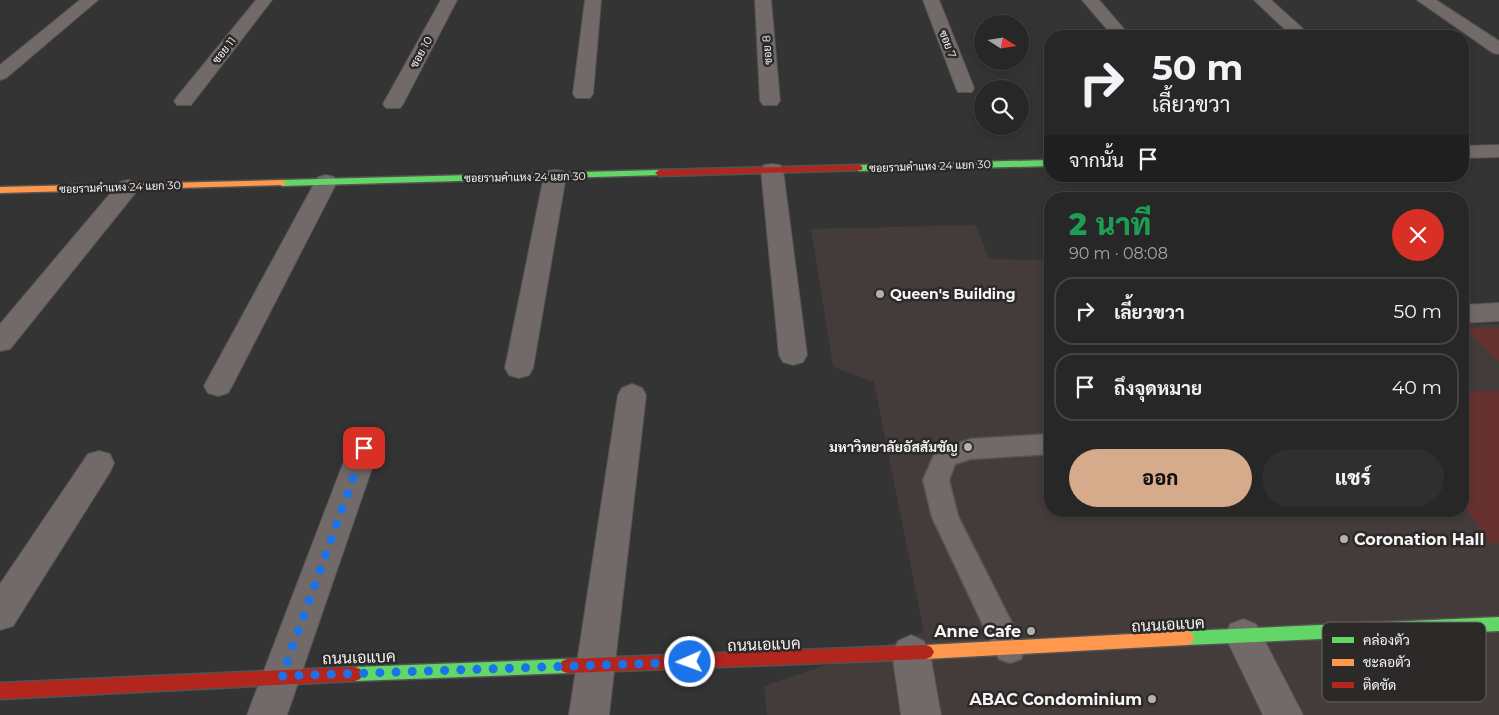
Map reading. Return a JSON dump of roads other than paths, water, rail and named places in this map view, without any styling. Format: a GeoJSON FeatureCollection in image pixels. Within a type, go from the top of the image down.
{"type":"FeatureCollection","features":[{"type":"Feature","properties":{"kind":"street"},"geometry":{"type":"LineString","coordinates":[[0,74],[90,0]]}},
{"type":"Feature","properties":{"kind":"street","name":"ซอย 11"},"geometry":{"type":"LineString","coordinates":[[184,101],[264,0]]}},
{"type":"Feature","properties":{"kind":"street","name":"ซอย 10"},"geometry":{"type":"LineString","coordinates":[[393,104],[449,0]]}},
{"type":"Feature","properties":{"kind":"street"},"geometry":{"type":"LineString","coordinates":[[583,94],[593,0]]}},
{"type":"Feature","properties":{"kind":"street","name":"ซอย 8"},"geometry":{"type":"LineString","coordinates":[[763,0],[770,101]]}},
{"type":"Feature","properties":{"kind":"street","name":"ซอย 7"},"geometry":{"type":"LineString","coordinates":[[931,0],[965,88]]}},
{"type":"Feature","properties":{"kind":"street"},"geometry":{"type":"LineString","coordinates":[[1090,0],[1117,30]]}},
{"type":"Feature","properties":{"kind":"street"},"geometry":{"type":"LineString","coordinates":[[1262,0],[1295,30]]}},
{"type":"Feature","properties":{"kind":"street"},"geometry":{"type":"LineString","coordinates":[[1425,0],[1499,49]]}},
{"type":"Feature","properties":{"kind":"street"},"geometry":{"type":"LineString","coordinates":[[1469,152],[1499,151]]}},
{"type":"Feature","properties":{"kind":"street","name":"ซอยรามคำแหง 24 แยก 30"},"geometry":{"type":"LineString","coordinates":[[0,190],[1044,163]]}},
{"type":"Feature","properties":{"kind":"street"},"geometry":{"type":"LineString","coordinates":[[772,170],[793,355]]}},
{"type":"Feature","properties":{"kind":"street"},"geometry":{"type":"LineString","coordinates":[[519,368],[555,176]]}},
{"type":"Feature","properties":{"kind":"street"},"geometry":{"type":"LineString","coordinates":[[218,386],[326,182]]}},
{"type":"Feature","properties":{"kind":"street"},"geometry":{"type":"LineString","coordinates":[[0,342],[128,187]]}},
{"type":"Feature","properties":{"kind":"street"},"geometry":{"type":"LineString","coordinates":[[1469,314],[1499,312]]}},
{"type":"Feature","properties":{"kind":"street"},"geometry":{"type":"LineString","coordinates":[[589,715],[632,395]]}},
{"type":"Feature","properties":{"kind":"street"},"geometry":{"type":"LineString","coordinates":[[268,715],[364,448]]}},
{"type":"Feature","properties":{"kind":"street"},"geometry":{"type":"LineString","coordinates":[[0,614],[99,462]]}},
{"type":"Feature","properties":{"kind":"street","name":"ถนนเอแบค"},"geometry":{"type":"LineString","coordinates":[[1486,625],[1499,624]]}},
{"type":"Feature","properties":{"kind":"street","name":"ถนนเอแบค"},"geometry":{"type":"LineString","coordinates":[[0,691],[282,676],[841,658],[1322,632]]}},
{"type":"Feature","properties":{"kind":"street"},"geometry":{"type":"LineString","coordinates":[[1242,636],[1283,715]]}},
{"type":"Feature","properties":{"kind":"street"},"geometry":{"type":"LineString","coordinates":[[911,653],[921,715]]}},
{"type":"Feature","properties":{"kind":"lane"},"geometry":{"type":"LineString","coordinates":[[1010,649],[945,517],[936,480],[945,456],[971,450],[1044,444]]}},
{"type":"Feature","properties":{"kind":"place","name":"Queen's Building"},"geometry":{"type":"Point","coordinates":[880,294]}},
{"type":"Feature","properties":{"kind":"place","name":"มหาวิทยาลัยอัสสัมชัญ"},"geometry":{"type":"Point","coordinates":[968,447]}},
{"type":"Feature","properties":{"kind":"place","name":"Coronation Hall"},"geometry":{"type":"Point","coordinates":[1344,539]}},
{"type":"Feature","properties":{"kind":"place","name":"Anne Cafe"},"geometry":{"type":"Point","coordinates":[1031,631]}},
{"type":"Feature","properties":{"kind":"place","name":"ABAC Condominium"},"geometry":{"type":"Point","coordinates":[1152,699]}}]}
